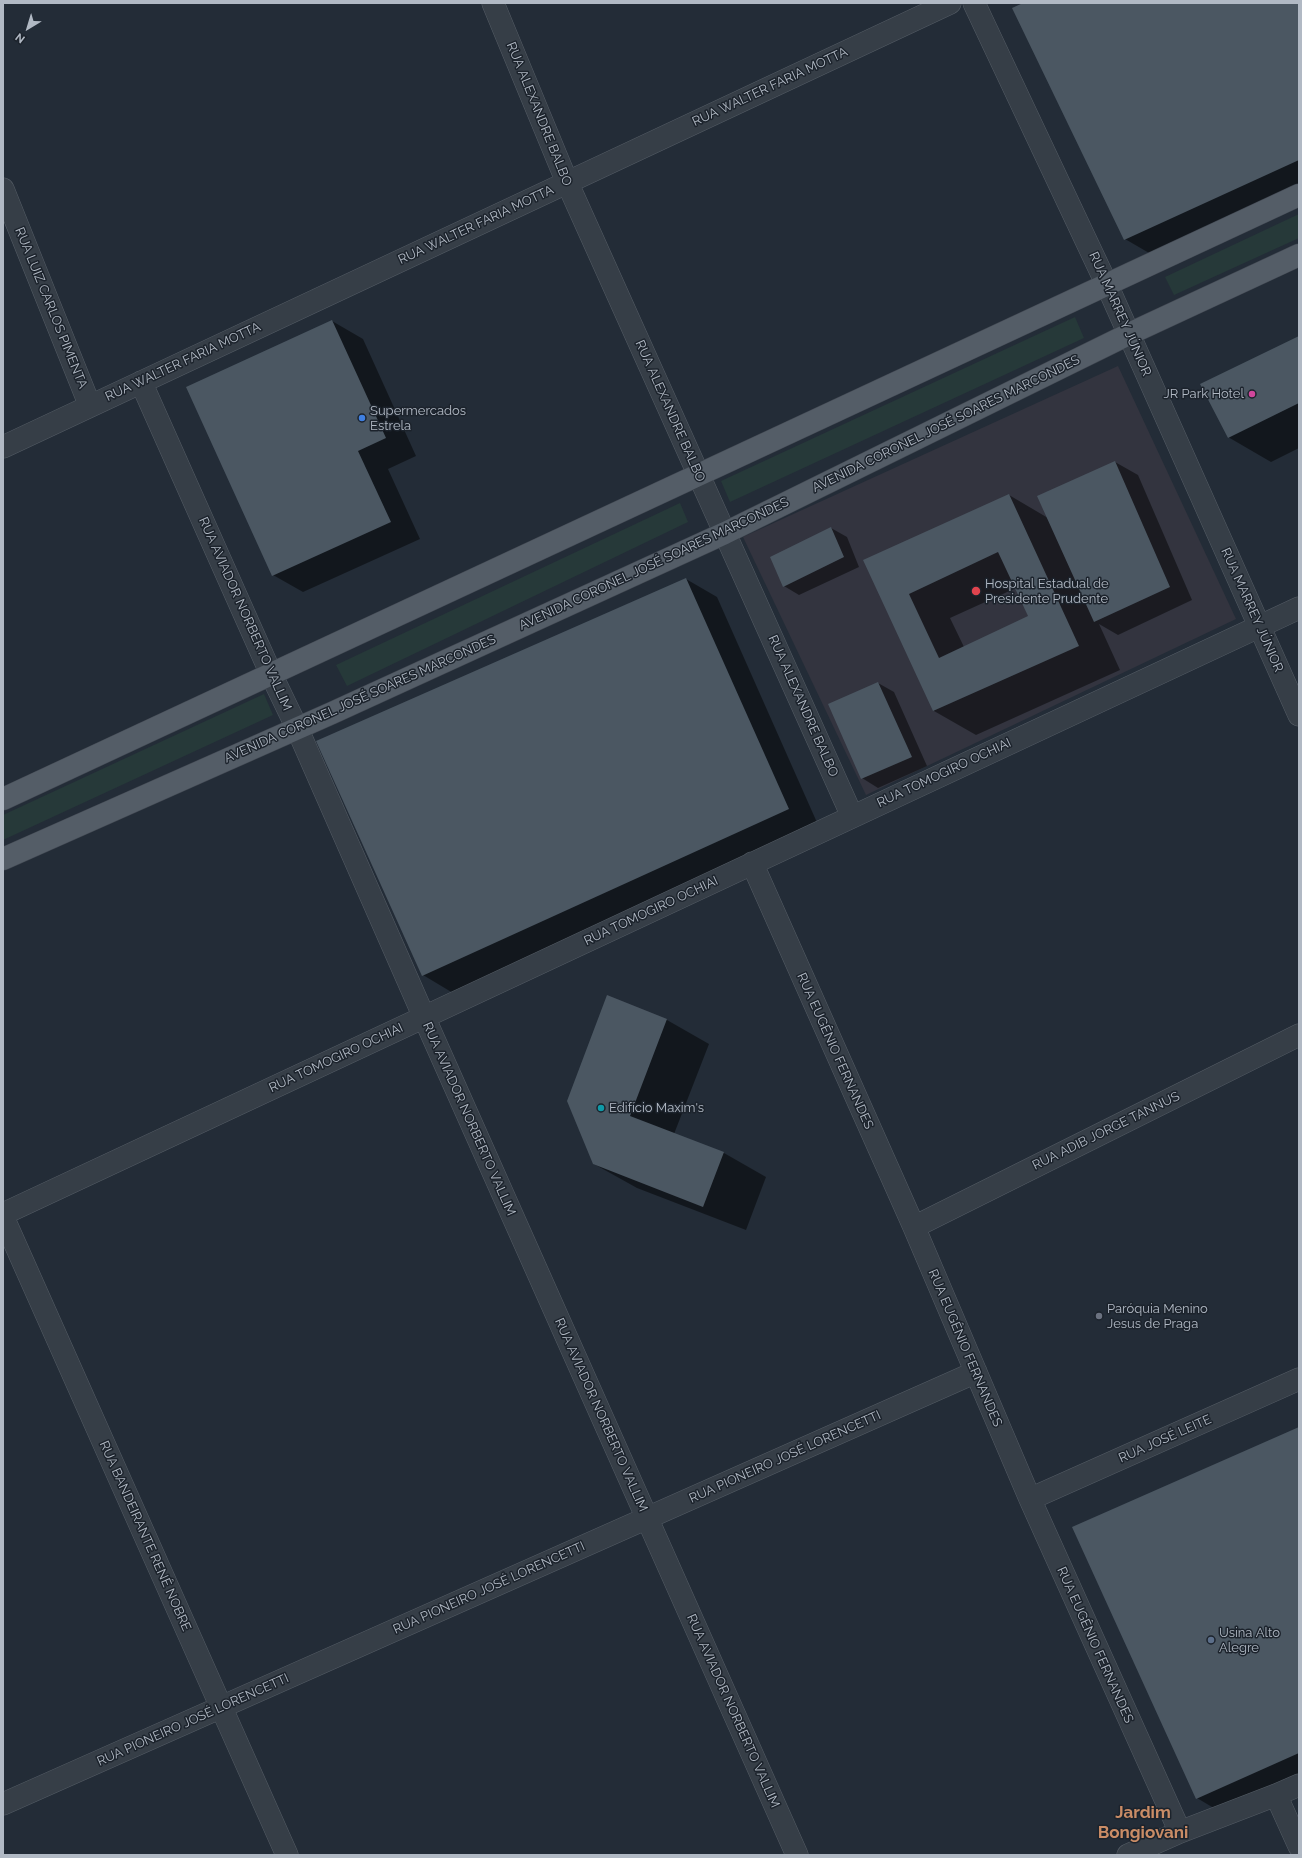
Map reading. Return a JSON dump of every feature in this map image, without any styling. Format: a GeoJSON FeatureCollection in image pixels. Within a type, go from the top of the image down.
{"type":"FeatureCollection","features":[{"type":"Feature","properties":{"kind":"main road"},"geometry":{"type":"LineString","coordinates":[[3,799],[1299,195]]}},
{"type":"Feature","properties":{"kind":"main road","name":"AVENIDA CORONEL JOSÉ SOARES MARCONDES"},"geometry":{"type":"LineString","coordinates":[[3,859],[297,728],[725,533],[1129,334],[1299,255]]}},
{"type":"Feature","properties":{"kind":"street","name":"RUA ALEXANDRE BALBO"},"geometry":{"type":"LineString","coordinates":[[493,3],[567,182],[852,816]]}},
{"type":"Feature","properties":{"kind":"street","name":"RUA WALTER FARIA MOTTA"},"geometry":{"type":"LineString","coordinates":[[3,447],[950,3]]}},
{"type":"Feature","properties":{"kind":"street","name":"RUA MARREY JÚNIOR"},"geometry":{"type":"LineString","coordinates":[[974,3],[1107,284],[1299,715]]}},
{"type":"Feature","properties":{"kind":"street","name":"RUA LUIZ CARLOS PIMENTA"},"geometry":{"type":"LineString","coordinates":[[3,189],[90,406]]}},
{"type":"Feature","properties":{"kind":"street","name":"RUA AVIADOR NORBERTO VALLIM"},"geometry":{"type":"LineString","coordinates":[[141,382],[271,674],[297,728],[797,1855]]}},
{"type":"Feature","properties":{"kind":"street","name":"RUA TOMOGIRO OCHIAI"},"geometry":{"type":"LineString","coordinates":[[3,1216],[852,816],[1299,608]]}},
{"type":"Feature","properties":{"kind":"street","name":"RUA EUGÊNIO FERNANDES"},"geometry":{"type":"LineString","coordinates":[[752,863],[914,1227],[1030,1499],[1180,1832]]}},
{"type":"Feature","properties":{"kind":"street","name":"RUA ADIB JORGE TANNUS"},"geometry":{"type":"LineString","coordinates":[[914,1227],[1299,1035]]}},
{"type":"Feature","properties":{"kind":"street","name":"RUA BANDEIRANTE RENÊ NOBRE"},"geometry":{"type":"LineString","coordinates":[[3,1216],[287,1855]]}},
{"type":"Feature","properties":{"kind":"street","name":"RUA PIONEIRO JOSÉ LORENCETTI"},"geometry":{"type":"LineString","coordinates":[[3,1804],[976,1372]]}},
{"type":"Feature","properties":{"kind":"street","name":"RUA JOSÉ LEITE"},"geometry":{"type":"LineString","coordinates":[[1030,1499],[1299,1379]]}},
{"type":"Feature","properties":{"kind":"street"},"geometry":{"type":"LineString","coordinates":[[1128,1855],[1180,1832],[1299,1785]]}},
{"type":"Feature","properties":{"kind":"street"},"geometry":{"type":"LineString","coordinates":[[1276,1795],[1299,1846]]}},
{"type":"Feature","properties":{"kind":"shaded area"},"geometry":{"type":"Polygon","coordinates":[[[1299,214],[1299,238],[1174,295],[1165,277],[1299,214]]]}},
{"type":"Feature","properties":{"kind":"shaded area"},"geometry":{"type":"Polygon","coordinates":[[[1075,317],[1084,338],[730,502],[721,481],[1075,317]]]}},
{"type":"Feature","properties":{"kind":"shaded area"},"geometry":{"type":"Polygon","coordinates":[[[1118,366],[1236,619],[866,795],[743,537],[1118,366]]]}},
{"type":"Feature","properties":{"kind":"shaded area"},"geometry":{"type":"Polygon","coordinates":[[[680,503],[688,522],[347,686],[336,665],[680,503]]]}},
{"type":"Feature","properties":{"kind":"shaded area"},"geometry":{"type":"Polygon","coordinates":[[[264,694],[273,715],[3,840],[3,815],[264,694]]]}},
{"type":"Feature","properties":{"kind":"building"},"geometry":{"type":"Polygon","coordinates":[[[1023,3],[1299,3],[1299,160],[1124,240],[1012,8],[1023,3]]]}},
{"type":"Feature","properties":{"kind":"building"},"geometry":{"type":"Polygon","coordinates":[[[332,320],[386,438],[358,451],[391,522],[272,576],[186,387],[332,320]]]}},
{"type":"Feature","properties":{"kind":"building","name":"JR Park Hotel"},"geometry":{"type":"Polygon","coordinates":[[[1299,336],[1299,403],[1228,438],[1200,384],[1299,336]]]}},
{"type":"Feature","properties":{"kind":"building"},"geometry":{"type":"Polygon","coordinates":[[[1115,461],[1170,587],[1094,622],[1037,496],[1115,461]]]}},
{"type":"Feature","properties":{"kind":"building"},"geometry":{"type":"Polygon","coordinates":[[[1009,494],[1079,646],[933,711],[863,560],[1009,494]],[[998,552],[909,594],[939,658],[1028,616],[998,552]]]}},
{"type":"Feature","properties":{"kind":"building"},"geometry":{"type":"Polygon","coordinates":[[[831,527],[844,557],[783,587],[770,557],[831,527]]]}},
{"type":"Feature","properties":{"kind":"building"},"geometry":{"type":"Polygon","coordinates":[[[686,578],[789,809],[422,976],[316,741],[686,578]]]}},
{"type":"Feature","properties":{"kind":"building"},"geometry":{"type":"Polygon","coordinates":[[[878,682],[912,757],[861,779],[828,704],[878,682]]]}},
{"type":"Feature","properties":{"kind":"building","name":"Edifício Maxim's"},"geometry":{"type":"Polygon","coordinates":[[[607,995],[667,1019],[630,1116],[724,1152],[703,1207],[593,1164],[567,1101],[607,995]]]}},
{"type":"Feature","properties":{"kind":"building","name":"Usina Alto Alegre"},"geometry":{"type":"Polygon","coordinates":[[[1299,1427],[1299,1753],[1196,1799],[1072,1527],[1299,1427]]]}},
{"type":"Feature","properties":{"kind":"place","name":"JR Park Hotel"},"geometry":{"type":"Point","coordinates":[1252,394]}},
{"type":"Feature","properties":{"kind":"place","name":"Supermercados Estrela"},"geometry":{"type":"Point","coordinates":[362,418]}},
{"type":"Feature","properties":{"kind":"place","name":"Hospital Estadual de Presidente Prudente"},"geometry":{"type":"Point","coordinates":[976,591]}},
{"type":"Feature","properties":{"kind":"place","name":"Edifício Maxim's"},"geometry":{"type":"Point","coordinates":[601,1108]}},
{"type":"Feature","properties":{"kind":"place","name":"Paróquia Menino Jesus de Praga"},"geometry":{"type":"Point","coordinates":[1099,1316]}},
{"type":"Feature","properties":{"kind":"place","name":"Usina Alto Alegre"},"geometry":{"type":"Point","coordinates":[1211,1640]}},
{"type":"Feature","properties":{"kind":"district","name":"Jardim Bongiovani"},"geometry":{"type":"Point","coordinates":[1143,1823]}}]}
